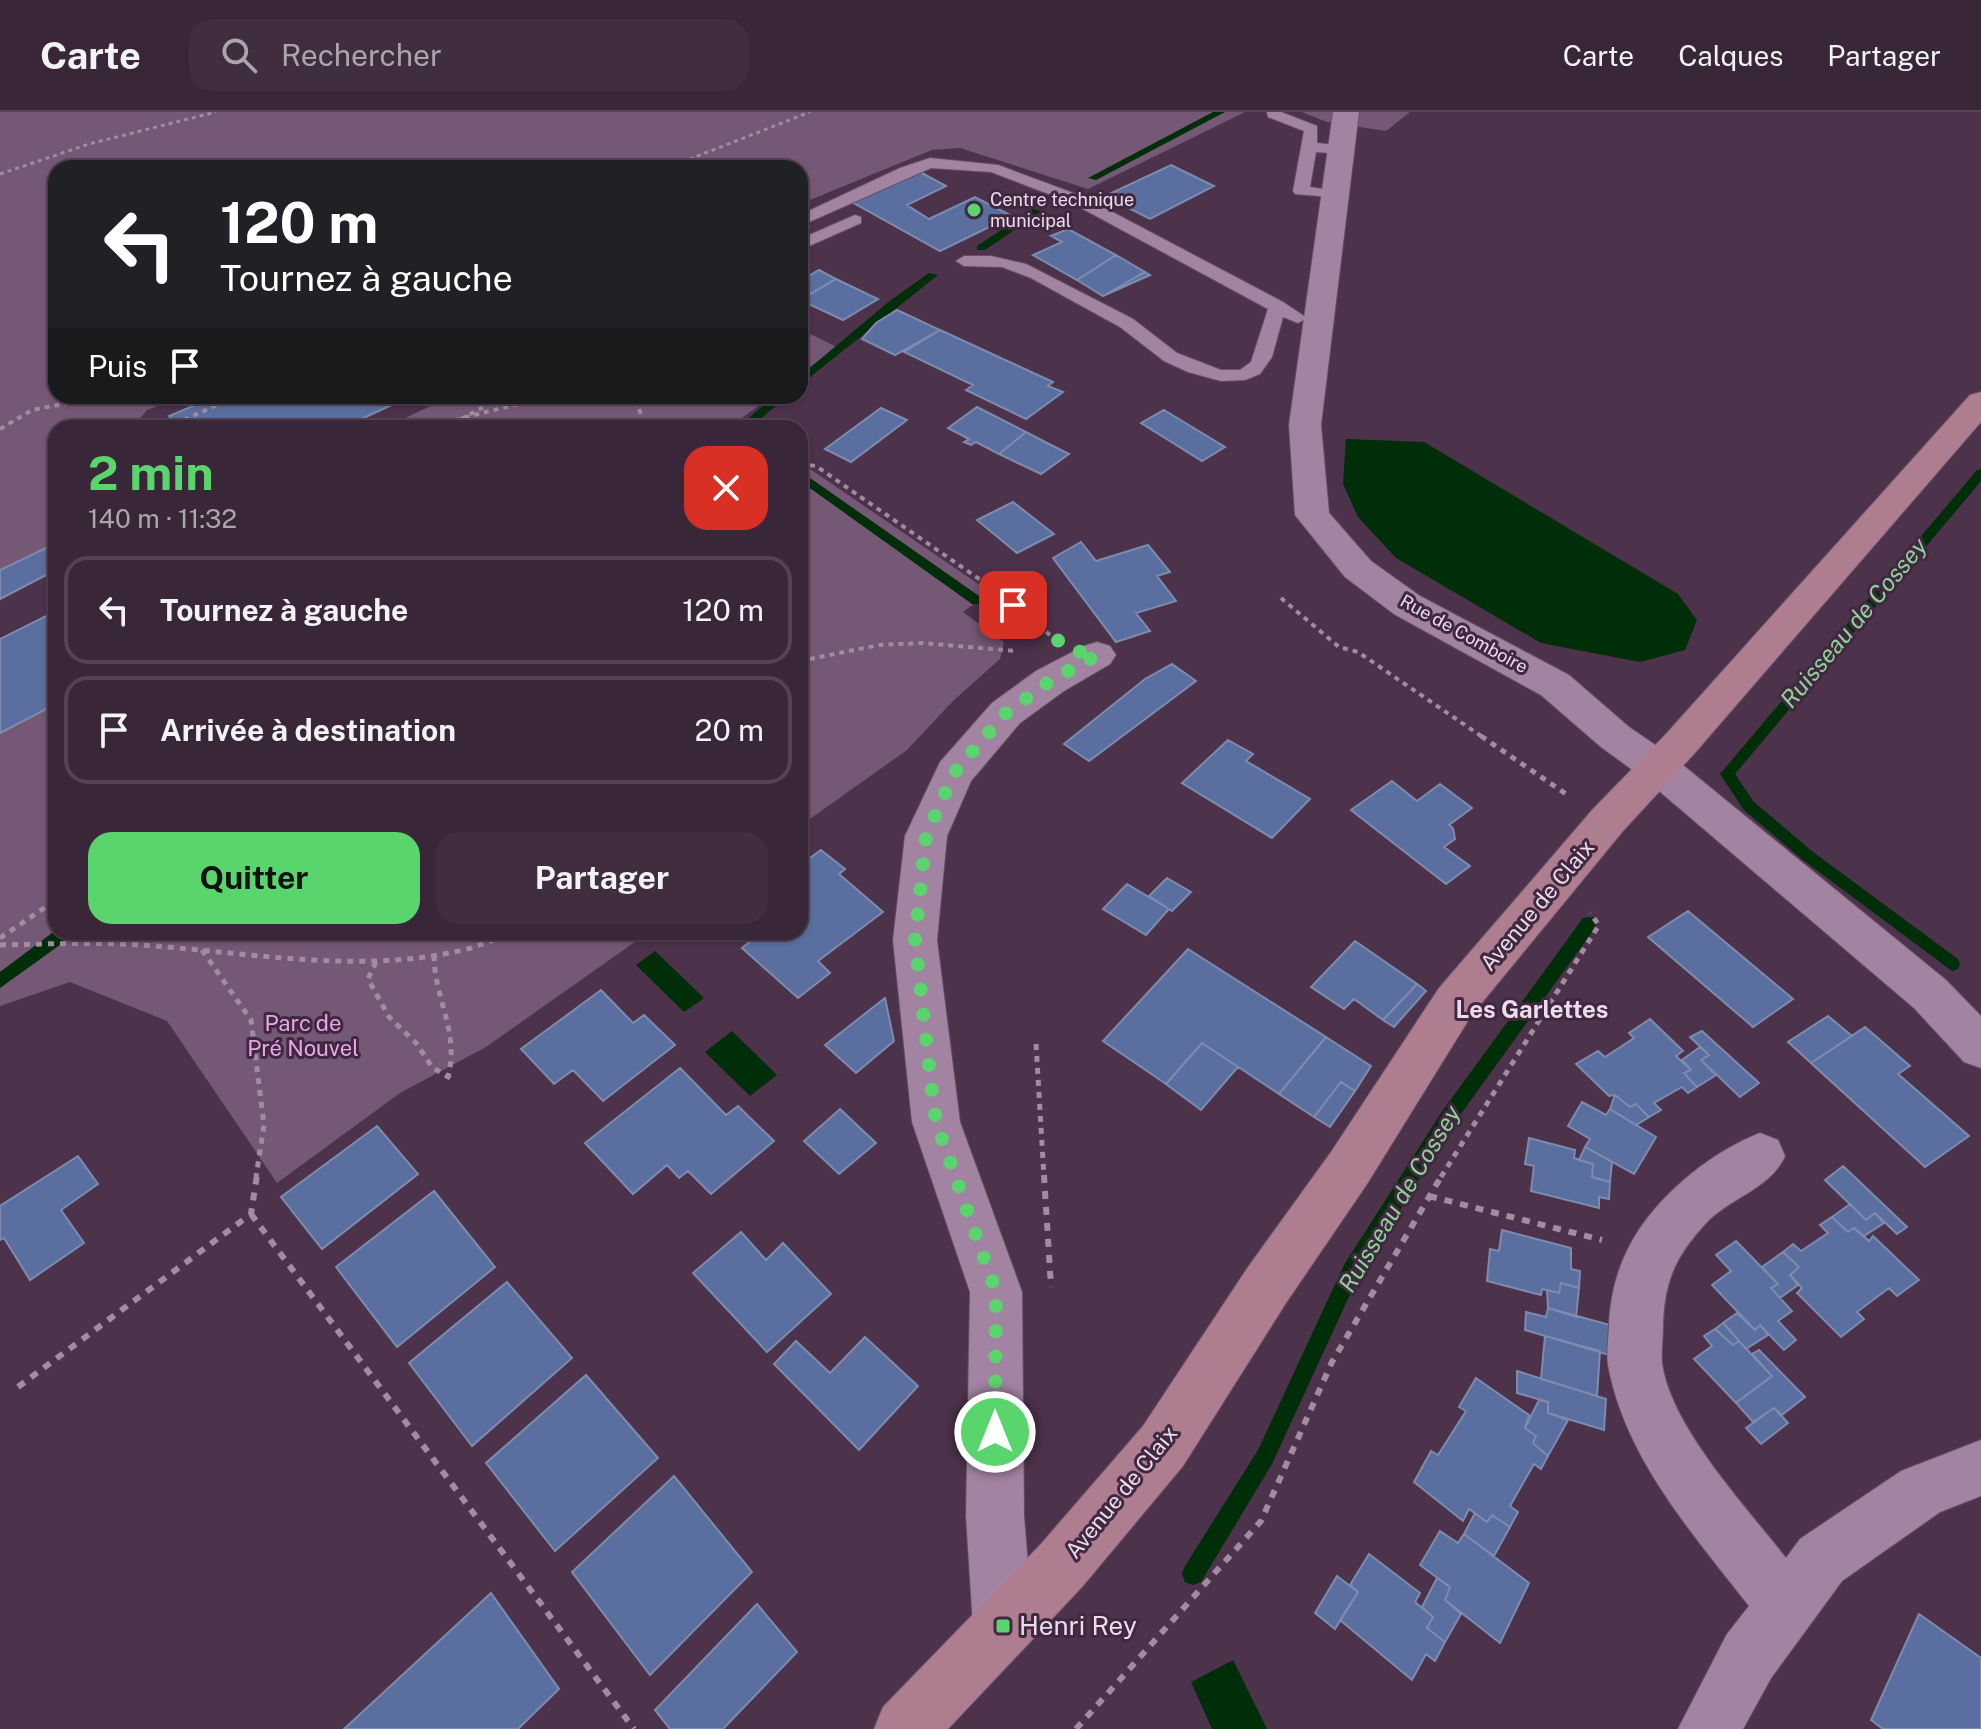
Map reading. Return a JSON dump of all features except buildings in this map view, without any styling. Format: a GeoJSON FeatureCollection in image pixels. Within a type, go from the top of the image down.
{"type":"FeatureCollection","features":[{"type":"Feature","properties":{"kind":"main road","name":"Avenue de Claix"},"geometry":{"type":"LineString","coordinates":[[905,1729],[1061,1566],[1163,1446],[1267,1285],[1349,1168],[1455,1002],[1608,820],[1659,768],[1981,402]]}},
{"type":"Feature","properties":{"kind":"street","name":"Rue de Comboire"},"geometry":{"type":"LineString","coordinates":[[1346,112],[1342,149],[1319,194],[1305,425],[1312,515],[1358,569],[1407,605],[1555,685],[1930,994],[1981,1048]]}},
{"type":"Feature","properties":{"kind":"street"},"geometry":{"type":"LineString","coordinates":[[1003,1626],[995,1516],[996,1292],[936,1122],[915,940],[926,836],[954,773],[1006,713],[1083,653]]}},
{"type":"Feature","properties":{"kind":"street"},"geometry":{"type":"LineString","coordinates":[[1760,1156],[1690,1204],[1652,1252],[1637,1294],[1635,1364],[1656,1426],[1694,1488],[1786,1606]]}},
{"type":"Feature","properties":{"kind":"street"},"geometry":{"type":"LineString","coordinates":[[1709,1729],[1749,1656],[1821,1560],[1921,1491],[1981,1468]]}},
{"type":"Feature","properties":{"kind":"lane"},"geometry":{"type":"LineString","coordinates":[[1273,114],[1312,129],[1309,147],[1319,194]]}},
{"type":"Feature","properties":{"kind":"lane"},"geometry":{"type":"LineString","coordinates":[[1309,147],[1342,149]]}},
{"type":"Feature","properties":{"kind":"lane"},"geometry":{"type":"LineString","coordinates":[[808,217],[906,171],[930,163],[993,168],[1078,200],[1298,318]]}},
{"type":"Feature","properties":{"kind":"lane"},"geometry":{"type":"LineString","coordinates":[[808,241],[855,220]]}},
{"type":"Feature","properties":{"kind":"lane"},"geometry":{"type":"LineString","coordinates":[[964,261],[1007,263],[1140,332],[1158,350],[1186,366],[1237,377],[1255,369],[1265,350],[1277,306]]}},
{"type":"Feature","properties":{"kind":"path"},"geometry":{"type":"LineString","coordinates":[[0,174],[89,144],[216,112]]}},
{"type":"Feature","properties":{"kind":"path"},"geometry":{"type":"LineString","coordinates":[[687,160],[810,112]]}},
{"type":"Feature","properties":{"kind":"path"},"geometry":{"type":"LineString","coordinates":[[0,429],[32,410],[63,404]]}},
{"type":"Feature","properties":{"kind":"path"},"geometry":{"type":"LineString","coordinates":[[184,420],[219,404]]}},
{"type":"Feature","properties":{"kind":"path"},"geometry":{"type":"LineString","coordinates":[[460,419],[484,404]]}},
{"type":"Feature","properties":{"kind":"path"},"geometry":{"type":"LineString","coordinates":[[456,420],[539,404]]}},
{"type":"Feature","properties":{"kind":"path"},"geometry":{"type":"LineString","coordinates":[[808,465],[816,466],[1083,653]]}},
{"type":"Feature","properties":{"kind":"path"},"geometry":{"type":"LineString","coordinates":[[1281,598],[1339,647],[1358,652],[1608,820]]}},
{"type":"Feature","properties":{"kind":"path"},"geometry":{"type":"LineString","coordinates":[[808,659],[879,645],[922,643],[993,651],[1083,653]]}},
{"type":"Feature","properties":{"kind":"path"},"geometry":{"type":"LineString","coordinates":[[1076,1729],[1261,1521],[1332,1362],[1429,1196],[1599,925],[1583,903]]}},
{"type":"Feature","properties":{"kind":"path"},"geometry":{"type":"LineString","coordinates":[[0,938],[48,905]]}},
{"type":"Feature","properties":{"kind":"path"},"geometry":{"type":"LineString","coordinates":[[0,945],[90,942],[376,961],[434,955],[488,940]]}},
{"type":"Feature","properties":{"kind":"path"},"geometry":{"type":"LineString","coordinates":[[202,950],[251,1020],[264,1125],[251,1214],[634,1729]]}},
{"type":"Feature","properties":{"kind":"path"},"geometry":{"type":"LineString","coordinates":[[434,955],[432,970],[456,1050],[448,1076]]}},
{"type":"Feature","properties":{"kind":"path"},"geometry":{"type":"LineString","coordinates":[[376,961],[368,979],[389,1017],[417,1044],[432,1067],[455,1081]]}},
{"type":"Feature","properties":{"kind":"path"},"geometry":{"type":"LineString","coordinates":[[1429,1196],[1652,1252]]}},
{"type":"Feature","properties":{"kind":"path"},"geometry":{"type":"LineString","coordinates":[[18,1387],[251,1214]]}},
{"type":"Feature","properties":{"kind":"green space"},"geometry":{"type":"Polygon","coordinates":[[[0,112],[1245,112],[1088,189],[960,148],[932,150],[808,201],[808,160],[48,160],[48,404],[163,404],[147,410],[139,420],[48,420],[48,547],[0,570],[0,112]]]}},
{"type":"Feature","properties":{"kind":"green space"},"geometry":{"type":"Polygon","coordinates":[[[1302,112],[1410,112],[1386,131],[1327,122],[1302,112]]]}},
{"type":"Feature","properties":{"kind":"green space"},"geometry":{"type":"Polygon","coordinates":[[[808,333],[837,347],[808,369],[808,333]]]}},
{"type":"Feature","properties":{"kind":"green space"},"geometry":{"type":"Polygon","coordinates":[[[435,404],[761,404],[739,420],[401,420],[435,404]]]}},
{"type":"Feature","properties":{"kind":"green space"},"geometry":{"type":"Polygon","coordinates":[[[808,467],[990,592],[963,612],[1004,642],[1000,659],[952,702],[907,750],[808,820],[808,467]]]}},
{"type":"Feature","properties":{"kind":"green space","name":"Parc de Pré Nouvel"},"geometry":{"type":"Polygon","coordinates":[[[48,708],[48,940],[638,940],[486,1047],[400,1093],[277,1183],[167,1021],[70,982],[0,1006],[0,733],[48,708]]]}},
{"type":"Feature","properties":{"kind":"shaded area"},"geometry":{"type":"Polygon","coordinates":[[[1346,439],[1424,442],[1678,594],[1697,620],[1685,650],[1640,662],[1541,643],[1396,558],[1358,517],[1343,484],[1346,439]]]}},
{"type":"Feature","properties":{"kind":"shaded area"},"geometry":{"type":"Polygon","coordinates":[[[655,951],[704,998],[684,1012],[636,965],[655,951]]]}},
{"type":"Feature","properties":{"kind":"shaded area"},"geometry":{"type":"Polygon","coordinates":[[[732,1031],[777,1075],[750,1096],[705,1052],[732,1031]]]}},
{"type":"Feature","properties":{"kind":"shaded area"},"geometry":{"type":"Polygon","coordinates":[[[1233,1660],[1267,1729],[1212,1729],[1191,1682],[1233,1660]]]}},
{"type":"Feature","properties":{"kind":"waterway"},"geometry":{"type":"LineString","coordinates":[[1093,178],[1220,112]]}},
{"type":"Feature","properties":{"kind":"waterway"},"geometry":{"type":"LineString","coordinates":[[981,248],[1037,211]]}},
{"type":"Feature","properties":{"kind":"waterway"},"geometry":{"type":"LineString","coordinates":[[808,375],[895,302],[933,275]]}},
{"type":"Feature","properties":{"kind":"waterway"},"geometry":{"type":"LineString","coordinates":[[752,420],[772,404]]}},
{"type":"Feature","properties":{"kind":"waterway","name":"Ruisseau de Cossey"},"geometry":{"type":"LineString","coordinates":[[1952,964],[1808,856],[1749,806],[1727,774],[1981,473]]}},
{"type":"Feature","properties":{"kind":"waterway"},"geometry":{"type":"LineString","coordinates":[[808,481],[977,601]]}},
{"type":"Feature","properties":{"kind":"waterway","name":"Ruisseau de Cossey"},"geometry":{"type":"LineString","coordinates":[[1193,1574],[1265,1457],[1351,1271],[1447,1119],[1589,923]]}},
{"type":"Feature","properties":{"kind":"waterway"},"geometry":{"type":"LineString","coordinates":[[0,981],[54,940]]}},
{"type":"Feature","properties":{"kind":"place","name":"Centre technique municipal"},"geometry":{"type":"Point","coordinates":[974,210]}},
{"type":"Feature","properties":{"kind":"place","name":"Henri Rey"},"geometry":{"type":"Point","coordinates":[1003,1626]}},
{"type":"Feature","properties":{"kind":"district","name":"Les Garlettes"},"geometry":{"type":"Point","coordinates":[1532,1010]}},
{"type":"Feature","properties":{"kind":"route"},"geometry":{"type":"LineString","coordinates":[[995,1432],[996,1292],[936,1122],[915,940],[926,836],[954,773],[1006,713],[1050,681],[1097,655],[1070,650],[1013,605]]}}]}
